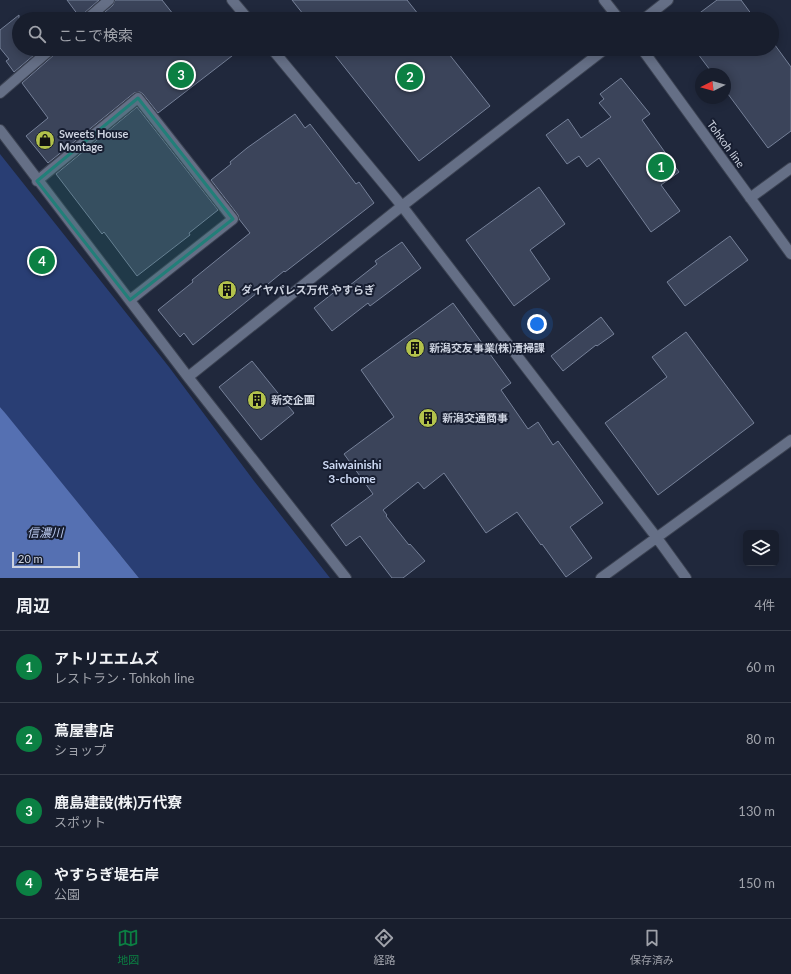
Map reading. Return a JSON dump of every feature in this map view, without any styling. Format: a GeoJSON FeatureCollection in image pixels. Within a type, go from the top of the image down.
{"type":"FeatureCollection","features":[{"type":"Feature","properties":{"kind":"street"},"geometry":{"type":"LineString","coordinates":[[94,12],[109,0]]}},
{"type":"Feature","properties":{"kind":"street"},"geometry":{"type":"LineString","coordinates":[[232,0],[242,12]]}},
{"type":"Feature","properties":{"kind":"street"},"geometry":{"type":"LineString","coordinates":[[604,0],[613,12]]}},
{"type":"Feature","properties":{"kind":"street"},"geometry":{"type":"LineString","coordinates":[[653,12],[668,0]]}},
{"type":"Feature","properties":{"kind":"street"},"geometry":{"type":"LineString","coordinates":[[0,93],[43,56]]}},
{"type":"Feature","properties":{"kind":"street"},"geometry":{"type":"LineString","coordinates":[[278,56],[402,206],[657,538],[686,578]]}},
{"type":"Feature","properties":{"kind":"street"},"geometry":{"type":"LineString","coordinates":[[188,377],[402,206],[597,56]]}},
{"type":"Feature","properties":{"kind":"street","name":"Tohkoh line"},"geometry":{"type":"LineString","coordinates":[[647,56],[791,254]]}},
{"type":"Feature","properties":{"kind":"street"},"geometry":{"type":"LineString","coordinates":[[37,181],[138,98],[233,219],[130,300]]}},
{"type":"Feature","properties":{"kind":"street"},"geometry":{"type":"LineString","coordinates":[[0,130],[37,181],[188,377],[346,578]]}},
{"type":"Feature","properties":{"kind":"street"},"geometry":{"type":"LineString","coordinates":[[750,198],[791,168]]}},
{"type":"Feature","properties":{"kind":"street"},"geometry":{"type":"LineString","coordinates":[[600,578],[791,440]]}},
{"type":"Feature","properties":{"kind":"highlighted area"},"geometry":{"type":"Polygon","coordinates":[[[138,98],[233,219],[130,300],[37,181],[138,98]]]}},
{"type":"Feature","properties":{"kind":"shaded area"},"geometry":{"type":"Polygon","coordinates":[[[0,154],[169,367],[254,481],[330,578],[139,578],[0,407],[0,154]]]}},
{"type":"Feature","properties":{"kind":"water","name":"信濃川"},"geometry":{"type":"Polygon","coordinates":[[[0,407],[6,414],[139,578],[0,578],[0,407]]]}},
{"type":"Feature","properties":{"kind":"building"},"geometry":{"type":"Polygon","coordinates":[[[67,0],[99,0],[85,12],[76,12],[67,0]]]}},
{"type":"Feature","properties":{"kind":"building"},"geometry":{"type":"Polygon","coordinates":[[[115,0],[162,0],[171,12],[105,12],[113,5],[115,0]]]}},
{"type":"Feature","properties":{"kind":"building"},"geometry":{"type":"Polygon","coordinates":[[[292,0],[407,0],[416,12],[301,12],[292,0]]]}},
{"type":"Feature","properties":{"kind":"building"},"geometry":{"type":"Polygon","coordinates":[[[717,0],[741,0],[750,12],[701,12],[717,0]]]}},
{"type":"Feature","properties":{"kind":"building"},"geometry":{"type":"Polygon","coordinates":[[[12,21],[12,56],[33,56],[14,72],[6,61],[9,59],[0,48],[0,30],[12,21]]]}},
{"type":"Feature","properties":{"kind":"building"},"geometry":{"type":"Polygon","coordinates":[[[779,51],[791,67],[791,131],[768,148],[731,98],[731,68],[708,68],[700,56],[779,56],[779,51]]]}},
{"type":"Feature","properties":{"kind":"building"},"geometry":{"type":"Polygon","coordinates":[[[53,56],[232,56],[158,113],[143,94],[140,92],[134,93],[48,163],[26,136],[48,118],[22,83],[53,56]]]}},
{"type":"Feature","properties":{"kind":"building"},"geometry":{"type":"Polygon","coordinates":[[[336,56],[451,56],[490,106],[419,161],[336,56]]]}},
{"type":"Feature","properties":{"kind":"building"},"geometry":{"type":"Polygon","coordinates":[[[621,78],[650,114],[642,120],[679,172],[661,185],[680,211],[651,232],[599,158],[587,167],[579,156],[567,164],[546,135],[568,119],[581,138],[611,117],[599,103],[604,99],[600,94],[621,78]]]}},
{"type":"Feature","properties":{"kind":"building"},"geometry":{"type":"Polygon","coordinates":[[[137,107],[218,210],[189,233],[190,235],[137,276],[104,232],[102,234],[56,174],[137,107]]]}},
{"type":"Feature","properties":{"kind":"building"},"geometry":{"type":"Polygon","coordinates":[[[295,114],[305,128],[310,124],[356,184],[359,182],[374,203],[285,272],[284,271],[193,345],[184,333],[180,337],[158,310],[250,233],[211,180],[231,164],[230,162],[247,148],[295,114]]]}},
{"type":"Feature","properties":{"kind":"building"},"geometry":{"type":"Polygon","coordinates":[[[539,187],[565,224],[530,250],[550,279],[514,306],[466,240],[539,187]]]}},
{"type":"Feature","properties":{"kind":"building"},"geometry":{"type":"Polygon","coordinates":[[[730,236],[748,260],[685,306],[667,282],[730,236]]]}},
{"type":"Feature","properties":{"kind":"building"},"geometry":{"type":"Polygon","coordinates":[[[402,242],[421,268],[370,306],[368,303],[332,331],[314,308],[342,286],[345,289],[377,264],[375,261],[402,242]]]}},
{"type":"Feature","properties":{"kind":"building"},"geometry":{"type":"Polygon","coordinates":[[[453,303],[511,383],[501,390],[528,429],[538,422],[553,445],[558,441],[603,503],[570,527],[592,558],[566,577],[517,512],[486,533],[444,473],[424,489],[418,482],[383,510],[409,545],[410,544],[425,561],[403,578],[392,578],[360,536],[346,546],[331,525],[373,494],[344,454],[394,417],[361,370],[453,303]]]}},
{"type":"Feature","properties":{"kind":"building"},"geometry":{"type":"Polygon","coordinates":[[[601,317],[614,334],[597,346],[596,345],[563,371],[551,356],[601,317]]]}},
{"type":"Feature","properties":{"kind":"building"},"geometry":{"type":"Polygon","coordinates":[[[686,332],[754,423],[658,495],[605,423],[667,377],[652,357],[686,332]]]}},
{"type":"Feature","properties":{"kind":"building","name":"新交企画"},"geometry":{"type":"Polygon","coordinates":[[[252,361],[294,413],[261,440],[219,387],[252,361]]]}},
{"type":"Feature","properties":{"kind":"place","name":"鹿島建設(株)万代寮"},"geometry":{"type":"Point","coordinates":[181,75]}},
{"type":"Feature","properties":{"kind":"place","name":"蔦屋書店"},"geometry":{"type":"Point","coordinates":[410,77]}},
{"type":"Feature","properties":{"kind":"place","name":"Sweets House Montage"},"geometry":{"type":"Point","coordinates":[45,140]}},
{"type":"Feature","properties":{"kind":"place","name":"アトリエエムズ"},"geometry":{"type":"Point","coordinates":[661,167]}},
{"type":"Feature","properties":{"kind":"place","name":"やすらぎ堤右岸"},"geometry":{"type":"Point","coordinates":[42,261]}},
{"type":"Feature","properties":{"kind":"place","name":"ダイヤパレス万代 やすらぎ"},"geometry":{"type":"Point","coordinates":[227,290]}},
{"type":"Feature","properties":{"kind":"place","name":"新潟交友事業(株)清掃課"},"geometry":{"type":"Point","coordinates":[415,348]}},
{"type":"Feature","properties":{"kind":"place","name":"新交企画"},"geometry":{"type":"Point","coordinates":[257,400]}},
{"type":"Feature","properties":{"kind":"place","name":"新潟交通商事"},"geometry":{"type":"Point","coordinates":[428,418]}},
{"type":"Feature","properties":{"kind":"district","name":"Saiwainishi 3-chome"},"geometry":{"type":"Point","coordinates":[352,472]}}]}
